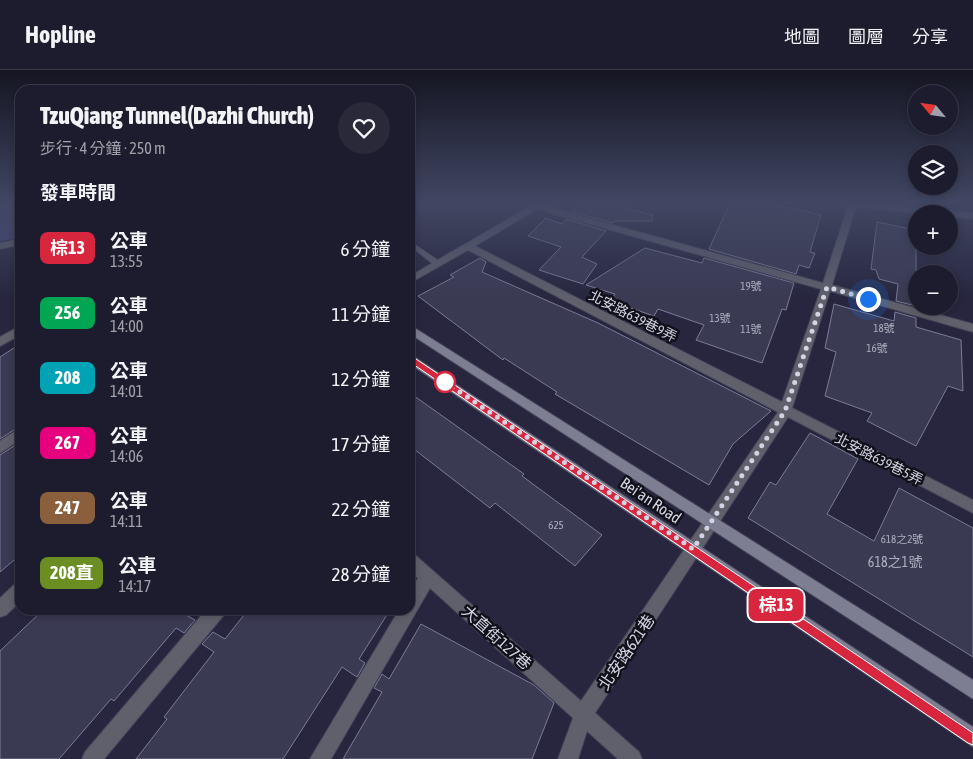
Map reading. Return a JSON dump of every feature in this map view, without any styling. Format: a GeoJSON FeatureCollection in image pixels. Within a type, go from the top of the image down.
{"type":"FeatureCollection","features":[{"type":"Feature","properties":{"kind":"main road","name":"Bei'an Road"},"geometry":{"type":"LineString","coordinates":[[415,331],[973,690]]}},
{"type":"Feature","properties":{"kind":"main road","name":"Bei'an Road"},"geometry":{"type":"LineString","coordinates":[[415,361],[973,738]]}},
{"type":"Feature","properties":{"kind":"street"},"geometry":{"type":"LineString","coordinates":[[415,277],[487,235]]}},
{"type":"Feature","properties":{"kind":"street"},"geometry":{"type":"LineString","coordinates":[[639,235],[973,328]]}},
{"type":"Feature","properties":{"kind":"street","name":"北安路621巷"},"geometry":{"type":"LineString","coordinates":[[568,759],[583,715],[785,411],[827,287],[841,235]]}},
{"type":"Feature","properties":{"kind":"street"},"geometry":{"type":"LineString","coordinates":[[0,246],[15,243]]}},
{"type":"Feature","properties":{"kind":"street","name":"北安路639巷9弄"},"geometry":{"type":"LineString","coordinates":[[468,246],[785,411]]}},
{"type":"Feature","properties":{"kind":"street"},"geometry":{"type":"LineString","coordinates":[[0,342],[15,333]]}},
{"type":"Feature","properties":{"kind":"street","name":"北安路639巷5弄"},"geometry":{"type":"LineString","coordinates":[[785,411],[973,507]]}},
{"type":"Feature","properties":{"kind":"street"},"geometry":{"type":"LineString","coordinates":[[0,448],[15,437]]}},
{"type":"Feature","properties":{"kind":"street","name":"大直街127巷"},"geometry":{"type":"LineString","coordinates":[[415,564],[632,759]]}},
{"type":"Feature","properties":{"kind":"street"},"geometry":{"type":"LineString","coordinates":[[415,598],[428,576]]}},
{"type":"Feature","properties":{"kind":"street"},"geometry":{"type":"LineString","coordinates":[[0,609],[15,595]]}},
{"type":"Feature","properties":{"kind":"street"},"geometry":{"type":"LineString","coordinates":[[92,759],[212,615]]}},
{"type":"Feature","properties":{"kind":"street"},"geometry":{"type":"LineString","coordinates":[[320,759],[405,615]]}},
{"type":"Feature","properties":{"kind":"lane"},"geometry":{"type":"LineString","coordinates":[[415,247],[438,264]]}},
{"type":"Feature","properties":{"kind":"shaded area"},"geometry":{"type":"Polygon","coordinates":[[[0,235],[15,235],[15,239],[0,241],[0,235]]]}},
{"type":"Feature","properties":{"kind":"building"},"geometry":{"type":"Polygon","coordinates":[[[602,235],[582,257],[597,264],[583,284],[539,270],[561,247],[528,236],[602,235]]]}},
{"type":"Feature","properties":{"kind":"building"},"geometry":{"type":"Polygon","coordinates":[[[715,235],[815,235],[810,252],[815,253],[809,268],[799,265],[796,274],[709,249],[715,235]]]}},
{"type":"Feature","properties":{"kind":"building"},"geometry":{"type":"Polygon","coordinates":[[[875,235],[908,235],[908,255],[916,255],[916,265],[908,265],[908,304],[896,301],[898,284],[879,279],[876,270],[871,269],[875,235]]]}},
{"type":"Feature","properties":{"kind":"building"},"geometry":{"type":"Polygon","coordinates":[[[645,248],[702,263],[704,258],[794,283],[786,310],[782,309],[762,363],[696,340],[704,325],[658,309],[654,316],[610,301],[615,294],[586,285],[645,248]]]}},
{"type":"Feature","properties":{"kind":"building"},"geometry":{"type":"Polygon","coordinates":[[[480,258],[486,262],[482,272],[598,323],[771,411],[733,444],[709,485],[555,394],[557,392],[504,358],[503,360],[418,296],[454,277],[450,275],[480,258]]]}},
{"type":"Feature","properties":{"kind":"building"},"geometry":{"type":"Polygon","coordinates":[[[834,304],[894,321],[895,312],[916,318],[916,327],[961,340],[963,391],[948,386],[916,446],[867,421],[872,413],[825,396],[836,352],[825,348],[834,304]]]}},
{"type":"Feature","properties":{"kind":"building"},"geometry":{"type":"Polygon","coordinates":[[[15,347],[15,429],[0,439],[0,357],[15,347]]]}},
{"type":"Feature","properties":{"kind":"building"},"geometry":{"type":"Polygon","coordinates":[[[415,397],[524,474],[522,476],[602,535],[575,566],[495,503],[490,508],[415,450],[415,397]]]}},
{"type":"Feature","properties":{"kind":"building"},"geometry":{"type":"Polygon","coordinates":[[[810,433],[858,459],[827,514],[874,541],[899,488],[973,528],[973,657],[748,518],[770,482],[776,485],[810,433]]]}},
{"type":"Feature","properties":{"kind":"building"},"geometry":{"type":"Polygon","coordinates":[[[15,445],[15,559],[0,572],[0,455],[15,445]]]}},
{"type":"Feature","properties":{"kind":"building"},"geometry":{"type":"Polygon","coordinates":[[[38,615],[186,615],[195,620],[184,633],[176,628],[114,701],[111,699],[59,759],[0,759],[0,651],[38,615]]]}},
{"type":"Feature","properties":{"kind":"building"},"geometry":{"type":"Polygon","coordinates":[[[244,615],[387,615],[359,659],[365,663],[357,677],[342,667],[283,759],[136,759],[167,719],[164,717],[214,652],[202,644],[213,632],[225,639],[244,615]]]}},
{"type":"Feature","properties":{"kind":"building"},"geometry":{"type":"Polygon","coordinates":[[[421,624],[534,685],[554,703],[532,759],[343,759],[382,692],[374,688],[382,674],[389,679],[421,624]]]}},
{"type":"Feature","properties":{"kind":"bus line","name":"棕13"},"geometry":{"type":"LineString","coordinates":[[415,361],[973,738]]}},
{"type":"Feature","properties":{"kind":"route"},"geometry":{"type":"LineString","coordinates":[[445,382],[693,549],[785,411],[827,287],[868,299]]}}]}
